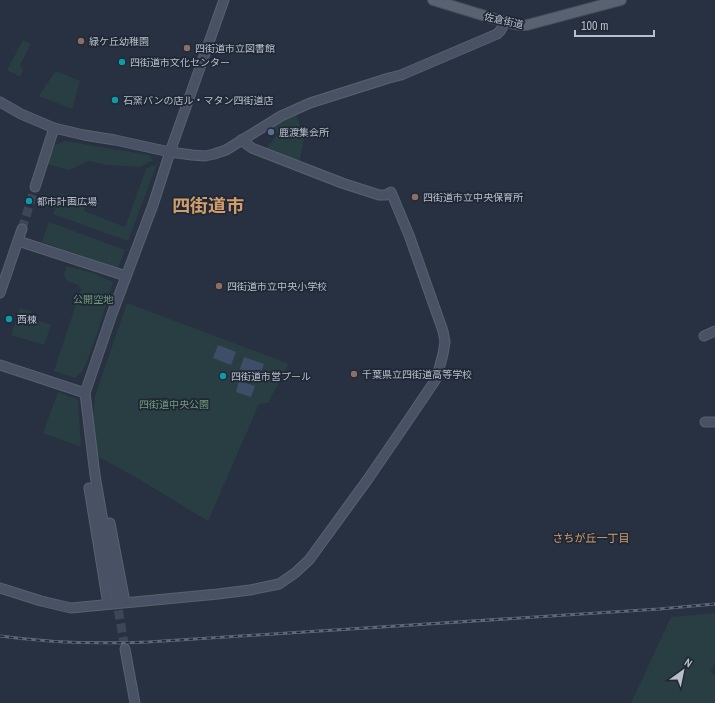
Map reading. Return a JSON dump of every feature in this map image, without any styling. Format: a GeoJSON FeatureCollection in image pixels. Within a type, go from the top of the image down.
{"type":"FeatureCollection","features":[{"type":"Feature","properties":{"kind":"main road","name":"佐倉街道"},"geometry":{"type":"LineString","coordinates":[[433,0],[505,22],[527,26],[621,0]]}},
{"type":"Feature","properties":{"kind":"street"},"geometry":{"type":"LineString","coordinates":[[116,597],[95,476],[85,393],[112,314],[153,205],[170,152],[224,0]]}},
{"type":"Feature","properties":{"kind":"street"},"geometry":{"type":"LineString","coordinates":[[0,102],[21,114],[54,128],[170,152],[205,156],[226,150],[281,116],[310,103],[401,75],[497,34],[505,22]]}},
{"type":"Feature","properties":{"kind":"street"},"geometry":{"type":"LineString","coordinates":[[35,187],[54,128]]}},
{"type":"Feature","properties":{"kind":"street"},"geometry":{"type":"LineString","coordinates":[[0,588],[41,602],[71,608],[218,594],[250,590],[279,584],[295,573],[309,560],[407,422],[436,376],[445,342],[443,331],[392,192],[386,195],[372,194],[252,148],[242,140]]}},
{"type":"Feature","properties":{"kind":"street"},"geometry":{"type":"LineString","coordinates":[[0,293],[22,229]]}},
{"type":"Feature","properties":{"kind":"street"},"geometry":{"type":"LineString","coordinates":[[18,241],[126,276]]}},
{"type":"Feature","properties":{"kind":"street"},"geometry":{"type":"LineString","coordinates":[[704,336],[715,331]]}},
{"type":"Feature","properties":{"kind":"street"},"geometry":{"type":"LineString","coordinates":[[0,365],[85,393]]}},
{"type":"Feature","properties":{"kind":"street"},"geometry":{"type":"LineString","coordinates":[[95,476],[103,488],[125,602]]}},
{"type":"Feature","properties":{"kind":"street"},"geometry":{"type":"LineString","coordinates":[[89,488],[108,604]]}},
{"type":"Feature","properties":{"kind":"street"},"geometry":{"type":"LineString","coordinates":[[125,649],[135,703]]}},
{"type":"Feature","properties":{"kind":"green space"},"geometry":{"type":"Polygon","coordinates":[[[23,40],[31,44],[20,65],[23,70],[20,77],[7,70],[23,40]]]}},
{"type":"Feature","properties":{"kind":"green space"},"geometry":{"type":"Polygon","coordinates":[[[56,71],[80,81],[72,109],[39,96],[56,71]]]}},
{"type":"Feature","properties":{"kind":"green space"},"geometry":{"type":"Polygon","coordinates":[[[296,113],[304,139],[299,163],[264,151],[278,134],[272,125],[296,113]]]}},
{"type":"Feature","properties":{"kind":"green space"},"geometry":{"type":"Polygon","coordinates":[[[65,141],[149,155],[153,161],[141,167],[107,165],[89,161],[69,170],[46,164],[55,145],[65,141]]]}},
{"type":"Feature","properties":{"kind":"green space"},"geometry":{"type":"Polygon","coordinates":[[[156,166],[128,241],[53,214],[60,193],[86,204],[84,211],[125,227],[146,169],[156,166]]]}},
{"type":"Feature","properties":{"kind":"green space"},"geometry":{"type":"Polygon","coordinates":[[[49,222],[125,250],[118,268],[42,242],[49,222]]]}},
{"type":"Feature","properties":{"kind":"green space","name":"公開空地"},"geometry":{"type":"Polygon","coordinates":[[[66,266],[93,273],[113,282],[96,337],[83,371],[75,378],[54,371],[81,289],[78,285],[67,281],[64,275],[66,266]]]}},
{"type":"Feature","properties":{"kind":"green space","name":"四街道中央公園"},"geometry":{"type":"Polygon","coordinates":[[[127,303],[287,363],[288,365],[268,403],[259,404],[208,521],[137,478],[97,456],[93,420],[95,396],[127,303]]]}},
{"type":"Feature","properties":{"kind":"green space"},"geometry":{"type":"Polygon","coordinates":[[[20,308],[31,311],[31,318],[51,325],[44,345],[11,335],[20,308]]]}},
{"type":"Feature","properties":{"kind":"green space"},"geometry":{"type":"Polygon","coordinates":[[[58,392],[78,400],[81,447],[43,433],[58,392]]]}},
{"type":"Feature","properties":{"kind":"green space"},"geometry":{"type":"Polygon","coordinates":[[[715,613],[715,663],[711,671],[714,676],[715,675],[715,703],[631,703],[671,617],[715,613]]]}},
{"type":"Feature","properties":{"kind":"water"},"geometry":{"type":"Polygon","coordinates":[[[218,345],[236,352],[231,365],[213,358],[218,345]]]}},
{"type":"Feature","properties":{"kind":"water"},"geometry":{"type":"Polygon","coordinates":[[[244,357],[264,364],[259,377],[240,369],[244,357]]]}},
{"type":"Feature","properties":{"kind":"water"},"geometry":{"type":"Polygon","coordinates":[[[239,381],[255,386],[251,397],[236,392],[239,381]]]}},
{"type":"Feature","properties":{"kind":"tunnel"},"geometry":{"type":"LineString","coordinates":[[22,229],[35,187]]}},
{"type":"Feature","properties":{"kind":"tunnel"},"geometry":{"type":"LineString","coordinates":[[116,597],[125,649]]}},
{"type":"Feature","properties":{"kind":"railway"},"geometry":{"type":"LineString","coordinates":[[0,636],[74,642],[148,642],[659,609],[715,604]]}},
{"type":"Feature","properties":{"kind":"place","name":"緑ケ丘幼稚園"},"geometry":{"type":"Point","coordinates":[81,41]}},
{"type":"Feature","properties":{"kind":"place","name":"四街道市立図書館"},"geometry":{"type":"Point","coordinates":[187,48]}},
{"type":"Feature","properties":{"kind":"place","name":"四街道市文化センター"},"geometry":{"type":"Point","coordinates":[122,62]}},
{"type":"Feature","properties":{"kind":"place","name":"石窯パンの店ル・マタン四街道店"},"geometry":{"type":"Point","coordinates":[115,100]}},
{"type":"Feature","properties":{"kind":"place","name":"鹿渡集会所"},"geometry":{"type":"Point","coordinates":[271,132]}},
{"type":"Feature","properties":{"kind":"place","name":"四街道市立中央保育所"},"geometry":{"type":"Point","coordinates":[415,197]}},
{"type":"Feature","properties":{"kind":"place","name":"都市計画広場"},"geometry":{"type":"Point","coordinates":[29,201]}},
{"type":"Feature","properties":{"kind":"place","name":"四街道市立中央小学校"},"geometry":{"type":"Point","coordinates":[219,286]}},
{"type":"Feature","properties":{"kind":"place","name":"西棟"},"geometry":{"type":"Point","coordinates":[9,319]}},
{"type":"Feature","properties":{"kind":"place","name":"千葉県立四街道高等学校"},"geometry":{"type":"Point","coordinates":[354,374]}},
{"type":"Feature","properties":{"kind":"place","name":"四街道市営プール"},"geometry":{"type":"Point","coordinates":[223,376]}},
{"type":"Feature","properties":{"kind":"district","name":"四街道市"},"geometry":{"type":"Point","coordinates":[208,206]}},
{"type":"Feature","properties":{"kind":"district","name":"さちが丘一丁目"},"geometry":{"type":"Point","coordinates":[591,538]}}]}
